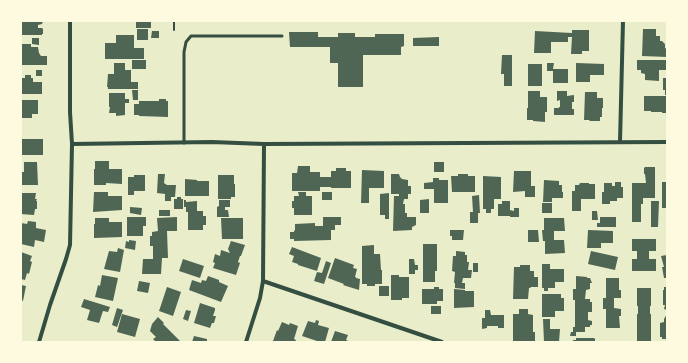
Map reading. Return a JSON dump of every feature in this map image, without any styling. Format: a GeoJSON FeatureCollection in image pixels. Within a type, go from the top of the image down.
{"type":"FeatureCollection","features":[{"type":"Feature","properties":{"kind":"street"},"geometry":{"type":"LineString","coordinates":[[40,342],[50,305],[70,245],[72,144],[70,112],[70,21]]}},
{"type":"Feature","properties":{"kind":"street"},"geometry":{"type":"LineString","coordinates":[[620,142],[623,21]]}},
{"type":"Feature","properties":{"kind":"street"},"geometry":{"type":"LineString","coordinates":[[72,144],[212,142],[264,144],[667,142]]}},
{"type":"Feature","properties":{"kind":"street"},"geometry":{"type":"LineString","coordinates":[[246,342],[260,298],[263,281],[264,144]]}},
{"type":"Feature","properties":{"kind":"street"},"geometry":{"type":"LineString","coordinates":[[263,281],[442,342]]}},
{"type":"Feature","properties":{"kind":"lane"},"geometry":{"type":"LineString","coordinates":[[184,143],[184,52],[186,42],[191,36],[282,36]]}},
{"type":"Feature","properties":{"kind":"path"},"geometry":{"type":"LineString","coordinates":[[174,21],[174,30]]}},
{"type":"Feature","properties":{"kind":"building"},"geometry":{"type":"Polygon","coordinates":[[[21,21],[43,21],[42,24],[38,25],[38,28],[43,29],[43,34],[21,35],[21,21]]]}},
{"type":"Feature","properties":{"kind":"building"},"geometry":{"type":"Polygon","coordinates":[[[136,21],[151,21],[151,28],[136,28],[136,21]]]}},
{"type":"Feature","properties":{"kind":"building"},"geometry":{"type":"Polygon","coordinates":[[[137,29],[148,29],[148,40],[137,40],[137,29]]]}},
{"type":"Feature","properties":{"kind":"building"},"geometry":{"type":"Polygon","coordinates":[[[643,29],[656,29],[656,36],[660,36],[660,41],[665,44],[665,48],[667,49],[667,57],[642,56],[643,29]]]}},
{"type":"Feature","properties":{"kind":"building"},"geometry":{"type":"Polygon","coordinates":[[[572,30],[589,30],[589,51],[582,51],[582,54],[571,54],[572,37],[568,37],[568,42],[551,42],[551,53],[534,53],[535,31],[572,33],[572,30]]]}},
{"type":"Feature","properties":{"kind":"building"},"geometry":{"type":"Polygon","coordinates":[[[152,31],[159,31],[159,38],[151,38],[152,31]]]}},
{"type":"Feature","properties":{"kind":"building"},"geometry":{"type":"Polygon","coordinates":[[[289,32],[318,32],[318,37],[338,37],[338,33],[355,33],[355,37],[375,37],[375,34],[404,34],[404,46],[401,47],[401,55],[363,55],[363,87],[338,87],[338,63],[330,63],[330,47],[290,47],[289,32]]]}},
{"type":"Feature","properties":{"kind":"building"},"geometry":{"type":"Polygon","coordinates":[[[116,35],[134,35],[134,48],[144,48],[144,59],[105,59],[105,43],[116,43],[116,35]]]}},
{"type":"Feature","properties":{"kind":"building"},"geometry":{"type":"Polygon","coordinates":[[[439,37],[439,46],[413,46],[413,38],[439,37]]]}},
{"type":"Feature","properties":{"kind":"building"},"geometry":{"type":"Polygon","coordinates":[[[32,38],[39,38],[39,45],[32,44],[32,38]]]}},
{"type":"Feature","properties":{"kind":"building"},"geometry":{"type":"Polygon","coordinates":[[[22,44],[31,44],[31,47],[38,47],[41,56],[47,56],[47,65],[21,65],[22,44]]]}},
{"type":"Feature","properties":{"kind":"building"},"geometry":{"type":"Polygon","coordinates":[[[502,55],[512,55],[512,86],[504,86],[504,74],[501,74],[502,55]]]}},
{"type":"Feature","properties":{"kind":"building"},"geometry":{"type":"Polygon","coordinates":[[[132,60],[146,60],[146,69],[132,69],[132,60]]]}},
{"type":"Feature","properties":{"kind":"building"},"geometry":{"type":"Polygon","coordinates":[[[637,60],[667,60],[667,70],[659,70],[659,81],[645,80],[645,74],[641,73],[641,70],[637,70],[637,60]]]}},
{"type":"Feature","properties":{"kind":"building"},"geometry":{"type":"Polygon","coordinates":[[[114,63],[125,63],[125,70],[131,70],[131,82],[138,82],[138,89],[108,89],[108,74],[114,74],[114,63]]]}},
{"type":"Feature","properties":{"kind":"building"},"geometry":{"type":"Polygon","coordinates":[[[547,63],[554,63],[553,69],[568,69],[568,83],[553,83],[553,71],[547,71],[547,63]]]}},
{"type":"Feature","properties":{"kind":"building"},"geometry":{"type":"Polygon","coordinates":[[[576,63],[604,64],[604,75],[590,75],[590,82],[576,82],[576,63]]]}},
{"type":"Feature","properties":{"kind":"building"},"geometry":{"type":"Polygon","coordinates":[[[528,64],[542,64],[542,86],[528,86],[528,64]]]}},
{"type":"Feature","properties":{"kind":"building"},"geometry":{"type":"Polygon","coordinates":[[[36,70],[42,70],[42,76],[36,76],[36,70]]]}},
{"type":"Feature","properties":{"kind":"building"},"geometry":{"type":"Polygon","coordinates":[[[25,75],[31,75],[33,82],[42,82],[42,94],[21,94],[21,80],[22,78],[25,78],[25,75]]]}},
{"type":"Feature","properties":{"kind":"building"},"geometry":{"type":"Polygon","coordinates":[[[663,78],[667,78],[667,95],[665,95],[665,90],[663,90],[663,78]]]}},
{"type":"Feature","properties":{"kind":"building"},"geometry":{"type":"Polygon","coordinates":[[[132,90],[138,90],[138,100],[133,100],[132,90]]]}},
{"type":"Feature","properties":{"kind":"building"},"geometry":{"type":"Polygon","coordinates":[[[528,91],[540,91],[540,97],[547,97],[545,122],[527,120],[528,91]]]}},
{"type":"Feature","properties":{"kind":"building"},"geometry":{"type":"Polygon","coordinates":[[[557,91],[567,91],[567,96],[574,95],[572,109],[574,109],[574,115],[554,115],[554,108],[560,107],[560,100],[557,101],[557,91]]]}},
{"type":"Feature","properties":{"kind":"building"},"geometry":{"type":"Polygon","coordinates":[[[585,92],[597,92],[597,98],[603,98],[602,117],[600,117],[600,121],[584,120],[585,92]]]}},
{"type":"Feature","properties":{"kind":"building"},"geometry":{"type":"Polygon","coordinates":[[[109,93],[125,93],[125,99],[129,99],[129,103],[125,103],[125,115],[116,116],[116,113],[109,113],[109,93]]]}},
{"type":"Feature","properties":{"kind":"building"},"geometry":{"type":"Polygon","coordinates":[[[644,96],[667,96],[667,113],[644,111],[644,96]]]}},
{"type":"Feature","properties":{"kind":"building"},"geometry":{"type":"Polygon","coordinates":[[[159,99],[166,99],[166,101],[168,101],[168,117],[134,115],[134,104],[139,104],[139,101],[159,101],[159,99]]]}},
{"type":"Feature","properties":{"kind":"building"},"geometry":{"type":"Polygon","coordinates":[[[21,100],[38,100],[38,114],[32,114],[32,118],[21,118],[21,100]]]}},
{"type":"Feature","properties":{"kind":"building"},"geometry":{"type":"Polygon","coordinates":[[[21,139],[43,139],[43,155],[21,155],[21,139]]]}},
{"type":"Feature","properties":{"kind":"building"},"geometry":{"type":"Polygon","coordinates":[[[95,161],[109,161],[109,169],[122,169],[122,184],[106,183],[106,185],[94,185],[95,161]]]}},
{"type":"Feature","properties":{"kind":"building"},"geometry":{"type":"Polygon","coordinates":[[[24,162],[37,162],[38,185],[21,185],[21,172],[24,172],[24,162]]]}},
{"type":"Feature","properties":{"kind":"building"},"geometry":{"type":"Polygon","coordinates":[[[434,162],[444,162],[444,172],[434,172],[434,162]]]}},
{"type":"Feature","properties":{"kind":"building"},"geometry":{"type":"Polygon","coordinates":[[[298,166],[310,166],[310,172],[320,172],[320,177],[331,177],[331,171],[336,171],[336,168],[346,168],[346,171],[351,171],[351,188],[320,187],[320,191],[292,191],[292,173],[297,173],[298,166]]]}},
{"type":"Feature","properties":{"kind":"building"},"geometry":{"type":"Polygon","coordinates":[[[645,167],[655,167],[655,198],[643,198],[643,204],[641,204],[641,222],[632,222],[632,183],[646,183],[644,174],[645,167]]]}},
{"type":"Feature","properties":{"kind":"building"},"geometry":{"type":"Polygon","coordinates":[[[362,170],[384,171],[384,188],[369,188],[369,203],[361,203],[362,170]]]}},
{"type":"Feature","properties":{"kind":"building"},"geometry":{"type":"Polygon","coordinates":[[[514,171],[531,171],[531,186],[535,186],[535,197],[525,197],[525,191],[513,192],[514,171]]]}},
{"type":"Feature","properties":{"kind":"building"},"geometry":{"type":"Polygon","coordinates":[[[158,174],[165,174],[164,183],[167,185],[176,185],[175,197],[171,197],[171,201],[165,201],[165,194],[157,193],[158,174]]]}},
{"type":"Feature","properties":{"kind":"building"},"geometry":{"type":"Polygon","coordinates":[[[391,174],[399,174],[402,179],[408,180],[408,186],[411,186],[411,194],[408,194],[408,199],[404,199],[403,204],[405,204],[405,213],[407,213],[407,217],[416,217],[416,225],[412,227],[412,230],[393,231],[394,196],[399,196],[399,194],[391,194],[391,174]]]}},
{"type":"Feature","properties":{"kind":"building"},"geometry":{"type":"Polygon","coordinates":[[[458,174],[475,176],[475,192],[452,192],[451,176],[458,176],[458,174]]]}},
{"type":"Feature","properties":{"kind":"building"},"geometry":{"type":"Polygon","coordinates":[[[134,175],[145,175],[145,191],[134,191],[134,195],[128,195],[128,177],[134,177],[134,175]]]}},
{"type":"Feature","properties":{"kind":"building"},"geometry":{"type":"Polygon","coordinates":[[[218,175],[234,175],[235,197],[231,197],[231,199],[218,199],[218,175]]]}},
{"type":"Feature","properties":{"kind":"building"},"geometry":{"type":"Polygon","coordinates":[[[483,176],[501,177],[501,199],[494,199],[494,209],[491,209],[491,213],[486,213],[486,209],[483,209],[483,176]]]}},
{"type":"Feature","properties":{"kind":"building"},"geometry":{"type":"Polygon","coordinates":[[[433,178],[448,180],[448,203],[434,203],[434,189],[424,189],[424,183],[433,182],[433,178]]]}},
{"type":"Feature","properties":{"kind":"building"},"geometry":{"type":"Polygon","coordinates":[[[185,179],[209,181],[209,196],[185,196],[185,179]]]}},
{"type":"Feature","properties":{"kind":"building"},"geometry":{"type":"Polygon","coordinates":[[[544,180],[559,181],[559,185],[562,185],[563,198],[552,198],[552,202],[543,202],[544,180]]]}},
{"type":"Feature","properties":{"kind":"building"},"geometry":{"type":"Polygon","coordinates":[[[615,182],[621,182],[621,187],[623,187],[623,198],[617,198],[617,201],[610,201],[610,204],[602,204],[604,183],[612,183],[612,186],[615,186],[615,182]]]}},
{"type":"Feature","properties":{"kind":"building"},"geometry":{"type":"Polygon","coordinates":[[[662,182],[667,182],[667,208],[662,208],[662,182]]]}},
{"type":"Feature","properties":{"kind":"building"},"geometry":{"type":"Polygon","coordinates":[[[580,183],[595,184],[595,199],[581,199],[581,211],[572,211],[572,191],[575,191],[575,185],[579,185],[580,183]]]}},
{"type":"Feature","properties":{"kind":"building"},"geometry":{"type":"Polygon","coordinates":[[[94,192],[108,192],[108,196],[122,196],[122,210],[93,212],[94,192]]]}},
{"type":"Feature","properties":{"kind":"building"},"geometry":{"type":"Polygon","coordinates":[[[298,192],[306,192],[306,196],[312,196],[312,215],[294,215],[292,201],[294,201],[294,196],[299,196],[298,192]]]}},
{"type":"Feature","properties":{"kind":"building"},"geometry":{"type":"Polygon","coordinates":[[[322,192],[332,192],[332,200],[322,200],[322,192]]]}},
{"type":"Feature","properties":{"kind":"building"},"geometry":{"type":"Polygon","coordinates":[[[21,193],[36,193],[35,199],[37,199],[37,209],[35,209],[34,215],[21,214],[21,193]]]}},
{"type":"Feature","properties":{"kind":"building"},"geometry":{"type":"Polygon","coordinates":[[[389,193],[389,219],[385,219],[385,215],[380,215],[380,194],[389,193]]]}},
{"type":"Feature","properties":{"kind":"building"},"geometry":{"type":"Polygon","coordinates":[[[479,195],[480,213],[478,213],[478,223],[470,223],[470,212],[473,212],[472,196],[479,195]]]}},
{"type":"Feature","properties":{"kind":"building"},"geometry":{"type":"Polygon","coordinates":[[[177,197],[181,197],[181,199],[183,199],[183,209],[174,209],[174,199],[177,199],[177,197]]]}},
{"type":"Feature","properties":{"kind":"building"},"geometry":{"type":"Polygon","coordinates":[[[429,199],[429,213],[420,213],[420,200],[429,199]]]}},
{"type":"Feature","properties":{"kind":"building"},"geometry":{"type":"Polygon","coordinates":[[[184,200],[186,200],[186,202],[197,201],[197,211],[203,211],[203,216],[206,216],[206,225],[203,225],[203,230],[188,230],[188,212],[186,212],[186,207],[184,207],[184,200]]]}},
{"type":"Feature","properties":{"kind":"building"},"geometry":{"type":"Polygon","coordinates":[[[219,200],[230,200],[230,207],[225,207],[225,210],[228,210],[229,217],[217,217],[219,200]]]}},
{"type":"Feature","properties":{"kind":"building"},"geometry":{"type":"Polygon","coordinates":[[[502,201],[510,201],[510,210],[514,211],[514,208],[519,208],[519,217],[498,216],[498,204],[502,204],[502,201]]]}},
{"type":"Feature","properties":{"kind":"building"},"geometry":{"type":"Polygon","coordinates":[[[651,201],[659,201],[658,227],[651,227],[651,201]]]}},
{"type":"Feature","properties":{"kind":"building"},"geometry":{"type":"Polygon","coordinates":[[[542,203],[552,203],[552,213],[542,213],[542,203]]]}},
{"type":"Feature","properties":{"kind":"building"},"geometry":{"type":"Polygon","coordinates":[[[130,207],[142,208],[141,215],[130,213],[130,207]]]}},
{"type":"Feature","properties":{"kind":"building"},"geometry":{"type":"Polygon","coordinates":[[[159,210],[170,210],[170,216],[159,216],[159,210]]]}},
{"type":"Feature","properties":{"kind":"building"},"geometry":{"type":"Polygon","coordinates":[[[592,211],[597,211],[598,220],[592,220],[592,211]]]}},
{"type":"Feature","properties":{"kind":"building"},"geometry":{"type":"Polygon","coordinates":[[[127,217],[146,217],[146,226],[143,226],[143,236],[127,236],[127,217]]]}},
{"type":"Feature","properties":{"kind":"building"},"geometry":{"type":"Polygon","coordinates":[[[177,217],[177,231],[167,231],[168,258],[162,258],[161,274],[142,274],[143,259],[153,259],[153,246],[150,246],[150,236],[152,236],[152,232],[158,231],[157,218],[177,217]]]}},
{"type":"Feature","properties":{"kind":"building"},"geometry":{"type":"Polygon","coordinates":[[[323,217],[341,217],[341,225],[335,225],[335,230],[331,230],[331,240],[294,241],[294,239],[290,239],[290,232],[294,232],[295,224],[315,223],[315,226],[323,226],[323,217]]]}},
{"type":"Feature","properties":{"kind":"building"},"geometry":{"type":"Polygon","coordinates":[[[600,217],[616,217],[616,227],[597,227],[597,223],[600,223],[600,217]]]}},
{"type":"Feature","properties":{"kind":"building"},"geometry":{"type":"Polygon","coordinates":[[[95,218],[109,218],[109,222],[122,222],[122,237],[94,238],[95,218]]]}},
{"type":"Feature","properties":{"kind":"building"},"geometry":{"type":"Polygon","coordinates":[[[221,218],[243,218],[243,239],[222,239],[221,218]]]}},
{"type":"Feature","properties":{"kind":"building"},"geometry":{"type":"Polygon","coordinates":[[[544,218],[564,218],[565,231],[554,231],[554,240],[564,240],[565,253],[545,254],[545,241],[543,241],[542,230],[544,230],[544,218]]]}},
{"type":"Feature","properties":{"kind":"building"},"geometry":{"type":"Polygon","coordinates":[[[28,221],[36,222],[36,228],[46,230],[44,242],[35,240],[34,247],[21,244],[21,223],[27,224],[28,221]]]}},
{"type":"Feature","properties":{"kind":"building"},"geometry":{"type":"Polygon","coordinates":[[[450,230],[464,230],[463,240],[452,240],[450,230]]]}},
{"type":"Feature","properties":{"kind":"building"},"geometry":{"type":"Polygon","coordinates":[[[528,230],[538,230],[539,242],[528,242],[528,230]]]}},
{"type":"Feature","properties":{"kind":"building"},"geometry":{"type":"Polygon","coordinates":[[[588,230],[613,231],[613,243],[601,243],[601,248],[587,248],[588,230]]]}},
{"type":"Feature","properties":{"kind":"building"},"geometry":{"type":"Polygon","coordinates":[[[632,239],[656,239],[656,251],[649,251],[649,259],[656,259],[656,271],[632,271],[632,259],[637,259],[637,251],[632,251],[632,239]]]}},
{"type":"Feature","properties":{"kind":"building"},"geometry":{"type":"Polygon","coordinates":[[[129,240],[136,241],[135,250],[125,248],[126,241],[129,242],[129,240]]]}},
{"type":"Feature","properties":{"kind":"building"},"geometry":{"type":"Polygon","coordinates":[[[231,241],[245,245],[238,262],[240,263],[236,275],[213,268],[215,263],[213,262],[215,254],[220,256],[221,250],[230,253],[228,249],[231,241]]]}},
{"type":"Feature","properties":{"kind":"building"},"geometry":{"type":"Polygon","coordinates":[[[423,244],[437,244],[437,271],[435,271],[435,282],[423,282],[423,244]]]}},
{"type":"Feature","properties":{"kind":"building"},"geometry":{"type":"Polygon","coordinates":[[[374,245],[374,254],[380,254],[382,284],[367,286],[367,284],[362,284],[362,246],[374,245]]]}},
{"type":"Feature","properties":{"kind":"building"},"geometry":{"type":"Polygon","coordinates":[[[292,247],[321,258],[317,271],[292,262],[294,256],[289,254],[292,247]]]}},
{"type":"Feature","properties":{"kind":"building"},"geometry":{"type":"Polygon","coordinates":[[[118,248],[124,250],[120,272],[104,269],[109,251],[117,252],[118,248]]]}},
{"type":"Feature","properties":{"kind":"building"},"geometry":{"type":"Polygon","coordinates":[[[456,251],[465,252],[465,255],[467,255],[467,262],[469,262],[468,270],[472,270],[471,278],[463,278],[462,283],[465,283],[465,289],[455,288],[455,272],[452,271],[453,256],[456,256],[456,251]]]}},
{"type":"Feature","properties":{"kind":"building"},"geometry":{"type":"Polygon","coordinates":[[[591,251],[618,257],[615,270],[588,264],[591,251]]]}},
{"type":"Feature","properties":{"kind":"building"},"geometry":{"type":"Polygon","coordinates":[[[21,252],[32,256],[29,274],[27,273],[25,280],[21,279],[21,252]]]}},
{"type":"Feature","properties":{"kind":"building"},"geometry":{"type":"Polygon","coordinates":[[[667,255],[667,278],[664,278],[662,267],[664,267],[661,256],[667,255]]]}},
{"type":"Feature","properties":{"kind":"building"},"geometry":{"type":"Polygon","coordinates":[[[335,258],[354,265],[353,268],[357,269],[355,277],[360,279],[359,290],[328,278],[335,258]]]}},
{"type":"Feature","properties":{"kind":"building"},"geometry":{"type":"Polygon","coordinates":[[[183,259],[204,266],[200,278],[179,271],[183,259]]]}},
{"type":"Feature","properties":{"kind":"building"},"geometry":{"type":"Polygon","coordinates":[[[409,259],[414,259],[415,265],[418,265],[418,270],[415,270],[415,274],[409,274],[409,259]]]}},
{"type":"Feature","properties":{"kind":"building"},"geometry":{"type":"Polygon","coordinates":[[[326,261],[331,263],[324,284],[314,281],[317,272],[322,273],[326,261]]]}},
{"type":"Feature","properties":{"kind":"building"},"geometry":{"type":"Polygon","coordinates":[[[473,263],[478,263],[478,272],[473,272],[473,263]]]}},
{"type":"Feature","properties":{"kind":"building"},"geometry":{"type":"Polygon","coordinates":[[[542,264],[550,264],[550,269],[564,269],[564,282],[555,282],[555,288],[548,288],[548,291],[544,291],[544,288],[542,288],[542,264]]]}},
{"type":"Feature","properties":{"kind":"building"},"geometry":{"type":"Polygon","coordinates":[[[520,265],[530,265],[530,271],[534,271],[534,277],[538,277],[538,287],[529,288],[528,299],[513,299],[514,267],[520,267],[520,265]]]}},
{"type":"Feature","properties":{"kind":"building"},"geometry":{"type":"Polygon","coordinates":[[[102,275],[118,278],[113,301],[95,297],[98,285],[100,286],[102,275]]]}},
{"type":"Feature","properties":{"kind":"building"},"geometry":{"type":"Polygon","coordinates":[[[391,275],[409,277],[409,298],[402,298],[402,300],[391,300],[391,275]]]}},
{"type":"Feature","properties":{"kind":"building"},"geometry":{"type":"Polygon","coordinates":[[[208,276],[219,280],[219,282],[228,286],[221,302],[189,290],[192,280],[201,283],[202,280],[206,281],[208,276]]]}},
{"type":"Feature","properties":{"kind":"building"},"geometry":{"type":"Polygon","coordinates":[[[576,276],[590,278],[592,283],[590,283],[590,289],[586,290],[585,299],[590,299],[590,302],[592,302],[592,312],[588,312],[588,320],[592,321],[592,325],[590,325],[590,327],[585,327],[585,332],[576,332],[576,336],[570,336],[571,332],[573,332],[573,327],[575,327],[575,300],[573,300],[573,289],[576,289],[576,276]]]}},
{"type":"Feature","properties":{"kind":"building"},"geometry":{"type":"Polygon","coordinates":[[[606,278],[619,278],[621,298],[614,298],[614,308],[621,309],[621,316],[619,316],[620,328],[606,328],[606,309],[603,309],[603,298],[606,298],[606,278]]]}},
{"type":"Feature","properties":{"kind":"building"},"geometry":{"type":"Polygon","coordinates":[[[139,281],[150,283],[148,293],[137,291],[139,281]]]}},
{"type":"Feature","properties":{"kind":"building"},"geometry":{"type":"Polygon","coordinates":[[[21,285],[26,286],[23,301],[21,300],[21,285]]]}},
{"type":"Feature","properties":{"kind":"building"},"geometry":{"type":"Polygon","coordinates":[[[379,286],[389,286],[389,296],[379,296],[379,286]]]}},
{"type":"Feature","properties":{"kind":"building"},"geometry":{"type":"Polygon","coordinates":[[[167,287],[181,292],[173,316],[159,311],[167,287]]]}},
{"type":"Feature","properties":{"kind":"building"},"geometry":{"type":"Polygon","coordinates":[[[434,287],[443,289],[443,301],[437,301],[437,304],[422,304],[422,289],[434,289],[434,287]]]}},
{"type":"Feature","properties":{"kind":"building"},"geometry":{"type":"Polygon","coordinates":[[[664,287],[667,287],[667,310],[664,309],[665,305],[663,305],[664,287]]]}},
{"type":"Feature","properties":{"kind":"building"},"geometry":{"type":"Polygon","coordinates":[[[637,288],[651,288],[651,342],[637,342],[637,288]]]}},
{"type":"Feature","properties":{"kind":"building"},"geometry":{"type":"Polygon","coordinates":[[[454,289],[474,291],[474,307],[454,308],[454,289]]]}},
{"type":"Feature","properties":{"kind":"building"},"geometry":{"type":"Polygon","coordinates":[[[542,294],[561,294],[561,298],[564,298],[564,311],[555,311],[555,317],[542,317],[542,294]]]}},
{"type":"Feature","properties":{"kind":"building"},"geometry":{"type":"Polygon","coordinates":[[[84,299],[110,307],[108,312],[103,311],[99,323],[87,320],[90,310],[81,307],[84,299]]]}},
{"type":"Feature","properties":{"kind":"building"},"geometry":{"type":"Polygon","coordinates":[[[200,303],[215,308],[213,316],[216,316],[214,323],[212,323],[210,328],[194,323],[200,303]]]}},
{"type":"Feature","properties":{"kind":"building"},"geometry":{"type":"Polygon","coordinates":[[[431,306],[441,306],[441,314],[431,314],[431,306]]]}},
{"type":"Feature","properties":{"kind":"building"},"geometry":{"type":"Polygon","coordinates":[[[117,308],[123,310],[117,327],[112,325],[117,308]]]}},
{"type":"Feature","properties":{"kind":"building"},"geometry":{"type":"Polygon","coordinates":[[[519,309],[528,309],[528,314],[533,315],[533,332],[535,332],[535,342],[513,342],[513,314],[519,314],[519,309]]]}},
{"type":"Feature","properties":{"kind":"building"},"geometry":{"type":"Polygon","coordinates":[[[186,310],[191,311],[188,321],[183,319],[186,310]]]}},
{"type":"Feature","properties":{"kind":"building"},"geometry":{"type":"Polygon","coordinates":[[[485,310],[490,310],[491,315],[504,315],[504,328],[498,328],[498,326],[487,326],[487,328],[482,329],[482,318],[485,318],[485,310]]]}},
{"type":"Feature","properties":{"kind":"building"},"geometry":{"type":"Polygon","coordinates":[[[122,314],[140,319],[135,337],[117,332],[122,314]]]}},
{"type":"Feature","properties":{"kind":"building"},"geometry":{"type":"Polygon","coordinates":[[[667,314],[667,339],[662,339],[662,337],[660,337],[660,323],[664,322],[667,314]]]}},
{"type":"Feature","properties":{"kind":"building"},"geometry":{"type":"Polygon","coordinates":[[[158,317],[181,342],[156,342],[153,339],[156,337],[150,331],[152,324],[158,317]]]}},
{"type":"Feature","properties":{"kind":"building"},"geometry":{"type":"Polygon","coordinates":[[[543,319],[550,319],[550,329],[560,329],[559,342],[544,342],[543,319]]]}},
{"type":"Feature","properties":{"kind":"building"},"geometry":{"type":"Polygon","coordinates":[[[316,320],[319,321],[318,325],[329,328],[325,342],[320,342],[302,336],[308,321],[315,323],[316,320]]]}},
{"type":"Feature","properties":{"kind":"building"},"geometry":{"type":"Polygon","coordinates":[[[282,322],[289,325],[290,323],[298,326],[294,339],[296,340],[295,342],[273,341],[282,322]]]}},
{"type":"Feature","properties":{"kind":"building"},"geometry":{"type":"Polygon","coordinates":[[[335,331],[348,335],[346,340],[351,342],[331,342],[335,331]]]}},
{"type":"Feature","properties":{"kind":"building"},"geometry":{"type":"Polygon","coordinates":[[[194,336],[207,339],[207,342],[192,342],[194,336]]]}},
{"type":"Feature","properties":{"kind":"building"},"geometry":{"type":"Polygon","coordinates":[[[576,338],[594,338],[595,342],[573,342],[576,338]]]}}]}
